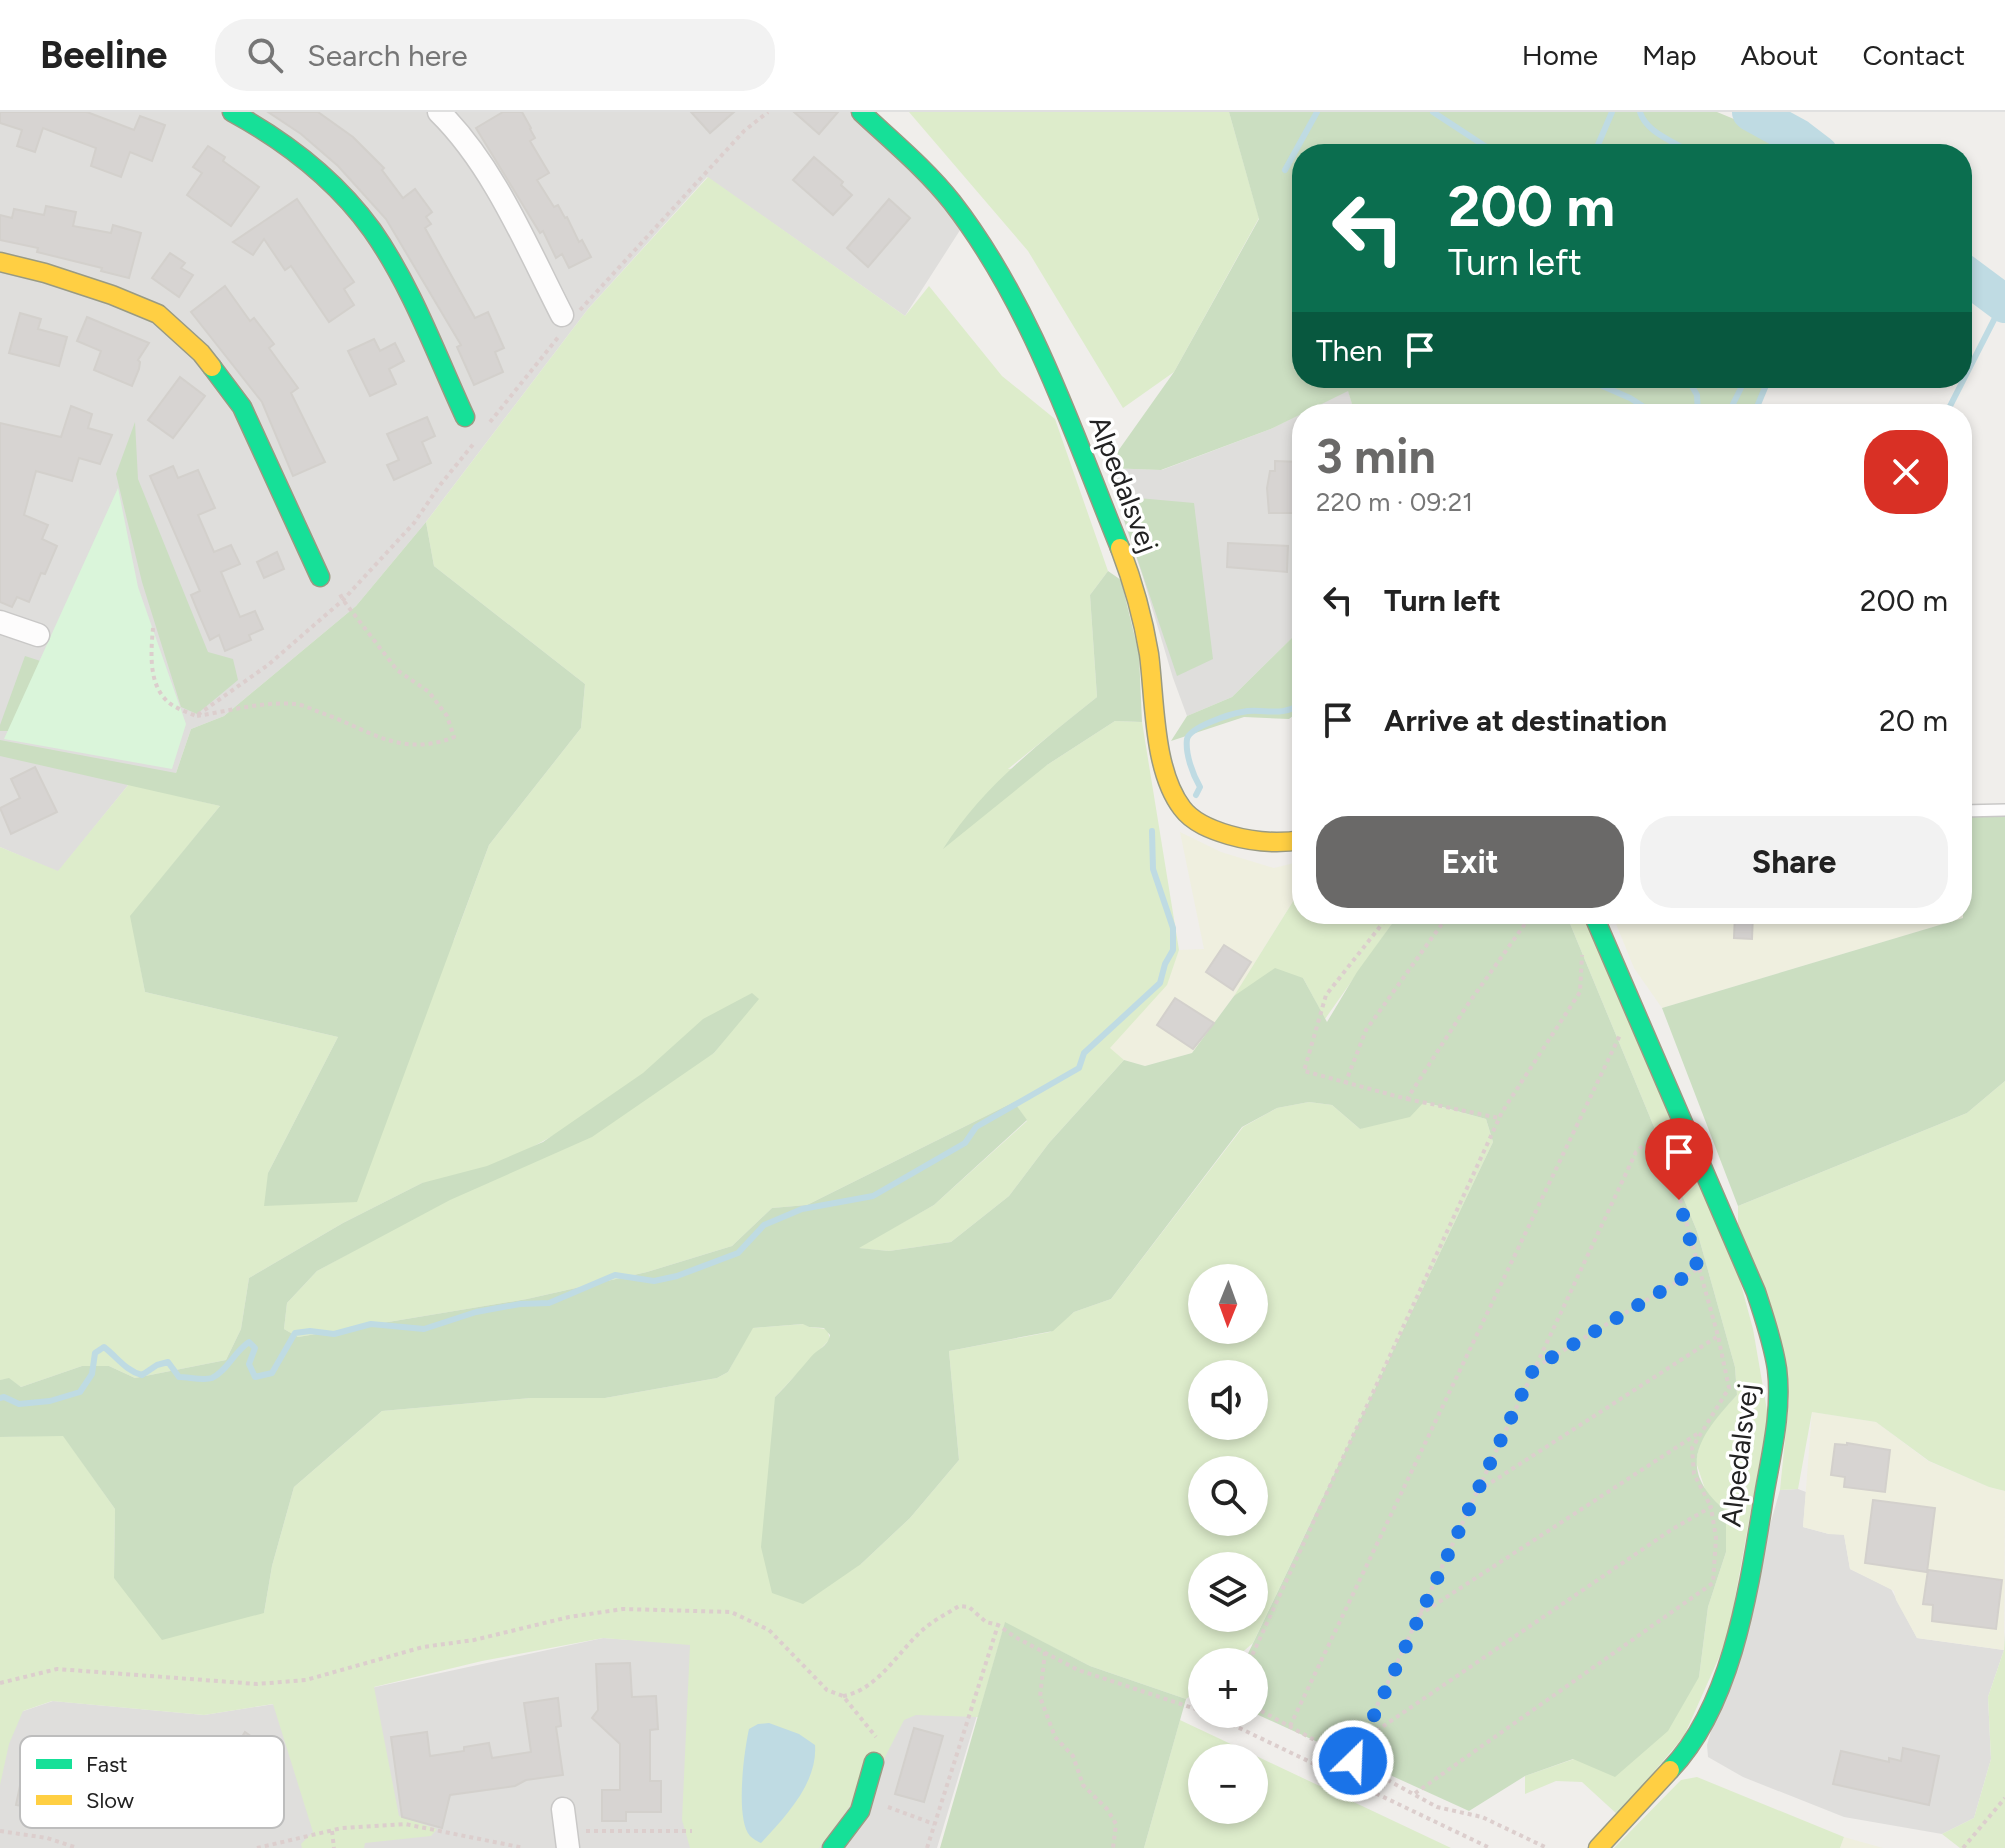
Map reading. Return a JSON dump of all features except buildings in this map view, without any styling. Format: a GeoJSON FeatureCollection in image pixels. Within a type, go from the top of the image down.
{"type":"FeatureCollection","features":[{"type":"Feature","properties":{"kind":"street"},"geometry":{"type":"LineString","coordinates":[[232,112],[251,121],[301,156],[371,229],[404,286],[465,417]]}},
{"type":"Feature","properties":{"kind":"street"},"geometry":{"type":"LineString","coordinates":[[439,112],[451,124],[500,194],[562,315]]}},
{"type":"Feature","properties":{"kind":"street","name":"Alpedalsvej"},"geometry":{"type":"LineString","coordinates":[[861,112],[949,198],[986,247],[1047,367],[1114,530],[1135,593],[1148,648],[1156,723],[1166,772],[1183,810],[1205,825],[1233,837],[1257,843],[1292,841]]}},
{"type":"Feature","properties":{"kind":"street"},"geometry":{"type":"LineString","coordinates":[[0,262],[112,295],[158,314],[201,353],[242,407],[320,577]]}},
{"type":"Feature","properties":{"kind":"street"},"geometry":{"type":"LineString","coordinates":[[0,622],[38,635]]}},
{"type":"Feature","properties":{"kind":"street","name":"Alpedalsvej"},"geometry":{"type":"LineString","coordinates":[[1597,924],[1756,1292],[1777,1370],[1777,1418],[1749,1588],[1733,1648],[1707,1719],[1684,1756],[1598,1848]]}},
{"type":"Feature","properties":{"kind":"street"},"geometry":{"type":"LineString","coordinates":[[832,1848],[860,1811],[874,1762]]}},
{"type":"Feature","properties":{"kind":"lane"},"geometry":{"type":"LineString","coordinates":[[1972,811],[2005,810]]}},
{"type":"Feature","properties":{"kind":"path"},"geometry":{"type":"LineString","coordinates":[[196,716],[297,704],[333,716],[384,741],[434,745],[454,737],[447,716],[429,692],[397,670],[343,600]]}},
{"type":"Feature","properties":{"kind":"path"},"geometry":{"type":"LineString","coordinates":[[153,628],[150,660],[159,689],[168,702],[184,710]]}},
{"type":"Feature","properties":{"kind":"path"},"geometry":{"type":"LineString","coordinates":[[1382,924],[1326,995],[1304,1071],[1407,1099],[1500,1118]]}},
{"type":"Feature","properties":{"kind":"path"},"geometry":{"type":"LineString","coordinates":[[1345,1084],[1366,1030],[1442,924]]}},
{"type":"Feature","properties":{"kind":"path"},"geometry":{"type":"LineString","coordinates":[[1407,1099],[1466,1007],[1525,924]]}},
{"type":"Feature","properties":{"kind":"path"},"geometry":{"type":"LineString","coordinates":[[1255,1648],[1500,1118],[1580,992],[1582,954]]}},
{"type":"Feature","properties":{"kind":"path"},"geometry":{"type":"LineString","coordinates":[[1290,1726],[1621,1031]]}},
{"type":"Feature","properties":{"kind":"path"},"geometry":{"type":"LineString","coordinates":[[1353,1761],[1636,1152],[1661,1129],[1718,1336],[1729,1388],[1692,1448],[1694,1474],[1711,1507],[1716,1538],[1713,1583],[1414,1794]]}},
{"type":"Feature","properties":{"kind":"path"},"geometry":{"type":"LineString","coordinates":[[1534,1368],[1698,1269]]}},
{"type":"Feature","properties":{"kind":"path"},"geometry":{"type":"LineString","coordinates":[[1476,1492],[1718,1336]]}},
{"type":"Feature","properties":{"kind":"path"},"geometry":{"type":"LineString","coordinates":[[1419,1615],[1702,1431]]}},
{"type":"Feature","properties":{"kind":"path"},"geometry":{"type":"LineString","coordinates":[[1360,1742],[1671,1530],[1711,1507]]}},
{"type":"Feature","properties":{"kind":"path"},"geometry":{"type":"LineString","coordinates":[[843,1696],[855,1694],[875,1679],[926,1628],[959,1606],[969,1607],[986,1622],[998,1625],[1078,1670],[1188,1706]]}},
{"type":"Feature","properties":{"kind":"path"},"geometry":{"type":"LineString","coordinates":[[0,1683],[57,1669],[257,1684],[306,1680],[423,1647],[474,1640],[569,1617],[623,1609],[731,1612],[769,1630],[827,1690],[843,1696],[876,1736],[874,1762]]}},
{"type":"Feature","properties":{"kind":"path"},"geometry":{"type":"LineString","coordinates":[[927,1848],[998,1625]]}},
{"type":"Feature","properties":{"kind":"path"},"geometry":{"type":"LineString","coordinates":[[1045,1652],[1040,1697],[1055,1737],[1073,1756],[1083,1785],[1107,1809],[1116,1824],[1113,1848]]}},
{"type":"Feature","properties":{"kind":"path"},"geometry":{"type":"LineString","coordinates":[[1268,1714],[1437,1807],[1482,1817],[1547,1848]]}},
{"type":"Feature","properties":{"kind":"path"},"geometry":{"type":"LineString","coordinates":[[1239,1728],[1490,1848]]}},
{"type":"Feature","properties":{"kind":"path"},"geometry":{"type":"LineString","coordinates":[[1963,1848],[2005,1798]]}},
{"type":"Feature","properties":{"kind":"path"},"geometry":{"type":"LineString","coordinates":[[863,1799],[934,1824]]}},
{"type":"Feature","properties":{"kind":"path"},"geometry":{"type":"LineString","coordinates":[[257,1848],[342,1828],[405,1824],[524,1848]]}},
{"type":"Feature","properties":{"kind":"path"},"geometry":{"type":"LineString","coordinates":[[566,1829],[692,1831]]}},
{"type":"Feature","properties":{"kind":"path"},"geometry":{"type":"LineString","coordinates":[[0,1831],[47,1838],[77,1848]]}},
{"type":"Feature","properties":{"kind":"path"},"geometry":{"type":"LineString","coordinates":[[332,1831],[334,1848]]}},
{"type":"Feature","properties":{"kind":"shaded area"},"geometry":{"type":"Polygon","coordinates":[[[0,112],[874,112],[971,213],[905,316],[707,177],[588,309],[426,522],[356,606],[224,716],[191,729],[176,773],[129,784],[58,872],[0,847],[0,112]]]}},
{"type":"Feature","properties":{"kind":"shaded area"},"geometry":{"type":"Polygon","coordinates":[[[1348,390],[1352,404],[1320,404],[1348,390]]]}},
{"type":"Feature","properties":{"kind":"shaded area"},"geometry":{"type":"Polygon","coordinates":[[[1292,418],[1292,638],[1232,697],[1187,716],[1106,468],[1162,470],[1292,418]]]}},
{"type":"Feature","properties":{"kind":"shaded area"},"geometry":{"type":"Polygon","coordinates":[[[1780,1490],[1806,1492],[1803,1527],[1829,1534],[1844,1534],[1850,1569],[1891,1589],[1917,1638],[2004,1650],[1988,1697],[1991,1759],[1974,1818],[1942,1834],[1844,1817],[1743,1777],[1708,1757],[1707,1745],[1780,1490]]]}},
{"type":"Feature","properties":{"kind":"shaded area"},"geometry":{"type":"Polygon","coordinates":[[[1005,1622],[937,1848],[0,1848],[0,1719],[53,1701],[204,1715],[357,1691],[603,1638],[690,1644],[1005,1622]]]}},
{"type":"Feature","properties":{"kind":"green space"},"geometry":{"type":"Polygon","coordinates":[[[909,112],[1229,112],[1259,218],[1174,372],[1123,408],[1028,251],[909,112]]]}},
{"type":"Feature","properties":{"kind":"green space"},"geometry":{"type":"Polygon","coordinates":[[[1229,112],[1717,112],[1787,144],[1292,144],[1292,388],[1765,388],[1758,404],[1352,404],[1348,391],[1322,404],[1292,404],[1292,419],[1161,470],[1106,468],[1174,372],[1259,219],[1229,112]]]}},
{"type":"Feature","properties":{"kind":"green space"},"geometry":{"type":"Polygon","coordinates":[[[708,177],[905,316],[929,286],[1002,376],[1055,419],[1108,571],[1090,595],[1097,697],[1008,769],[1047,765],[1115,721],[1142,722],[1179,950],[1167,985],[1110,1048],[1124,1060],[1049,1143],[1009,1196],[951,1242],[889,1251],[857,1248],[934,1205],[1027,1121],[1014,1102],[807,1205],[772,1208],[732,1246],[647,1272],[527,1299],[298,1337],[284,1329],[287,1303],[317,1271],[714,1053],[748,1010],[690,1061],[472,1180],[422,1183],[343,1223],[249,1278],[241,1329],[226,1360],[135,1378],[109,1366],[82,1366],[21,1387],[9,1379],[0,1380],[0,847],[58,871],[129,784],[220,806],[131,916],[145,992],[338,1037],[268,1173],[454,940],[489,845],[581,728],[585,684],[434,566],[426,522],[588,309],[708,177]]]}},
{"type":"Feature","properties":{"kind":"green space"},"geometry":{"type":"Polygon","coordinates":[[[135,422],[138,479],[208,652],[233,659],[238,680],[197,714],[181,707],[142,582],[116,474],[135,422]]]}},
{"type":"Feature","properties":{"kind":"green space"},"geometry":{"type":"Polygon","coordinates":[[[118,488],[138,587],[186,724],[172,769],[4,739],[118,488]]]}},
{"type":"Feature","properties":{"kind":"green space"},"geometry":{"type":"Polygon","coordinates":[[[1116,496],[1194,503],[1213,659],[1177,676],[1116,496]]]}},
{"type":"Feature","properties":{"kind":"green space"},"geometry":{"type":"Polygon","coordinates":[[[426,522],[434,566],[585,684],[581,728],[489,845],[357,1202],[264,1206],[268,1173],[338,1037],[145,992],[130,916],[220,806],[0,756],[0,740],[176,773],[191,729],[224,716],[356,606],[426,522]]]}},
{"type":"Feature","properties":{"kind":"green space"},"geometry":{"type":"Polygon","coordinates":[[[1108,571],[1121,580],[1139,654],[1142,722],[1115,721],[1047,765],[943,849],[994,785],[1097,697],[1090,595],[1108,571]]]}},
{"type":"Feature","properties":{"kind":"green space"},"geometry":{"type":"Polygon","coordinates":[[[1292,638],[1292,717],[1244,717],[1171,741],[1187,716],[1232,697],[1292,638]]]}},
{"type":"Feature","properties":{"kind":"green space"},"geometry":{"type":"Polygon","coordinates":[[[25,656],[59,667],[10,731],[0,731],[0,725],[25,656]]]}},
{"type":"Feature","properties":{"kind":"green space"},"geometry":{"type":"Polygon","coordinates":[[[2005,816],[2005,1081],[1967,1113],[1738,1206],[1662,1008],[1943,924],[1972,924],[1972,817],[2005,816]]]}},
{"type":"Feature","properties":{"kind":"green space"},"geometry":{"type":"Polygon","coordinates":[[[1180,832],[1221,852],[1274,868],[1292,864],[1292,903],[1234,996],[1192,1053],[1145,1066],[1124,1060],[1109,1048],[1166,985],[1179,950],[1204,949],[1180,832]]]}},
{"type":"Feature","properties":{"kind":"green space"},"geometry":{"type":"Polygon","coordinates":[[[1292,903],[1292,924],[1392,924],[1325,1019],[1303,978],[1234,996],[1292,903]]]}},
{"type":"Feature","properties":{"kind":"green space"},"geometry":{"type":"Polygon","coordinates":[[[1392,924],[1570,924],[1697,1231],[1735,1367],[1737,1395],[1704,1438],[1698,1452],[1697,1466],[1710,1495],[1726,1511],[1726,1552],[1708,1607],[1699,1677],[1668,1731],[1615,1777],[1573,1759],[1525,1776],[1469,1811],[1268,1719],[1268,1648],[1251,1648],[1258,1632],[1268,1632],[1268,1612],[1493,1142],[1486,1119],[1424,1102],[1410,1117],[1360,1129],[1332,1105],[1309,1102],[1277,1108],[1242,1127],[1111,1299],[1074,1312],[1053,1331],[949,1351],[959,1460],[910,1518],[861,1564],[803,1604],[772,1593],[761,1547],[775,1397],[827,1342],[830,1335],[824,1328],[803,1324],[753,1328],[728,1372],[717,1378],[605,1398],[531,1398],[382,1411],[294,1487],[272,1566],[264,1613],[162,1640],[114,1578],[115,1509],[63,1436],[0,1437],[0,1380],[9,1378],[21,1387],[82,1366],[109,1366],[135,1378],[226,1360],[241,1329],[249,1278],[343,1223],[422,1183],[487,1166],[543,1142],[643,1073],[703,1019],[752,993],[759,999],[714,1053],[592,1137],[450,1200],[317,1271],[287,1303],[284,1329],[298,1337],[527,1299],[647,1272],[732,1246],[772,1208],[807,1205],[1014,1102],[1027,1120],[934,1205],[859,1248],[889,1251],[951,1242],[1009,1196],[1049,1143],[1124,1060],[1145,1066],[1192,1053],[1234,996],[1275,968],[1303,978],[1327,1022],[1357,972],[1392,924]]]}},
{"type":"Feature","properties":{"kind":"green space"},"geometry":{"type":"Polygon","coordinates":[[[1570,924],[1587,924],[1736,1266],[1753,1329],[1768,1416],[1728,1637],[1684,1736],[1618,1815],[1582,1782],[1556,1781],[1525,1794],[1525,1776],[1574,1759],[1699,1677],[1708,1607],[1726,1552],[1696,1462],[1700,1441],[1715,1418],[1737,1395],[1735,1367],[1697,1231],[1570,924]]]}},
{"type":"Feature","properties":{"kind":"green space"},"geometry":{"type":"Polygon","coordinates":[[[1616,924],[1943,924],[1662,1008],[1634,968],[1616,924]]]}},
{"type":"Feature","properties":{"kind":"green space"},"geometry":{"type":"Polygon","coordinates":[[[2005,1081],[2005,1491],[1929,1461],[1876,1422],[1812,1412],[1798,1489],[1780,1490],[1789,1400],[1738,1230],[1738,1206],[1967,1113],[2005,1081]]]}},
{"type":"Feature","properties":{"kind":"green space"},"geometry":{"type":"Polygon","coordinates":[[[1309,1102],[1332,1105],[1360,1129],[1423,1102],[1486,1119],[1493,1142],[1268,1612],[1268,1552],[1188,1552],[1188,1632],[1258,1632],[1247,1648],[1188,1648],[1186,1699],[1090,1666],[1005,1623],[978,1717],[916,1715],[904,1720],[883,1761],[819,1848],[690,1848],[682,1820],[690,1645],[603,1638],[482,1661],[374,1687],[399,1816],[437,1829],[431,1836],[365,1843],[364,1848],[302,1848],[301,1844],[313,1832],[273,1704],[204,1715],[52,1701],[23,1711],[9,1744],[0,1785],[0,1437],[63,1435],[115,1509],[114,1578],[264,1613],[272,1566],[294,1487],[382,1411],[531,1398],[605,1398],[717,1378],[728,1372],[752,1328],[804,1324],[827,1329],[830,1339],[775,1397],[861,1564],[910,1518],[959,1460],[949,1351],[1050,1332],[1074,1312],[1111,1299],[1243,1127],[1277,1108],[1309,1102]]]}},
{"type":"Feature","properties":{"kind":"green space"},"geometry":{"type":"Polygon","coordinates":[[[1812,1412],[1876,1422],[1928,1461],[2005,1491],[2004,1650],[1917,1638],[1894,1591],[1850,1569],[1844,1535],[1803,1527],[1812,1412]]]}},
{"type":"Feature","properties":{"kind":"green space"},"geometry":{"type":"Polygon","coordinates":[[[1005,1622],[1090,1666],[1186,1699],[1144,1848],[940,1848],[1005,1622]]]}},
{"type":"Feature","properties":{"kind":"green space"},"geometry":{"type":"Polygon","coordinates":[[[2005,1633],[2005,1848],[1960,1848],[1942,1834],[1974,1818],[1991,1759],[1988,1697],[2004,1650],[2005,1633]]]}},
{"type":"Feature","properties":{"kind":"green space"},"geometry":{"type":"Polygon","coordinates":[[[1180,1720],[1188,1724],[1188,1728],[1197,1728],[1231,1744],[1188,1744],[1188,1824],[1268,1824],[1268,1762],[1451,1848],[1144,1848],[1180,1720]]]}},
{"type":"Feature","properties":{"kind":"green space"},"geometry":{"type":"Polygon","coordinates":[[[1697,1777],[1844,1837],[1840,1848],[1614,1848],[1681,1780],[1697,1777]]]}},
{"type":"Feature","properties":{"kind":"green space"},"geometry":{"type":"Polygon","coordinates":[[[1844,1837],[1883,1848],[1840,1848],[1844,1837]]]}},
{"type":"Feature","properties":{"kind":"water"},"geometry":{"type":"Polygon","coordinates":[[[769,1723],[799,1734],[815,1745],[815,1759],[806,1786],[761,1843],[750,1836],[745,1827],[742,1784],[749,1729],[769,1723]]]}},
{"type":"Feature","properties":{"kind":"waterway"},"geometry":{"type":"LineString","coordinates":[[1299,144],[1317,112]]}},
{"type":"Feature","properties":{"kind":"waterway"},"geometry":{"type":"LineString","coordinates":[[1433,112],[1482,144]]}},
{"type":"Feature","properties":{"kind":"waterway"},"geometry":{"type":"LineString","coordinates":[[1598,144],[1612,112]]}},
{"type":"Feature","properties":{"kind":"waterway"},"geometry":{"type":"LineString","coordinates":[[1640,112],[1648,126],[1676,144]]}},
{"type":"Feature","properties":{"kind":"waterway"},"geometry":{"type":"LineString","coordinates":[[1751,112],[1806,144]]}},
{"type":"Feature","properties":{"kind":"waterway"},"geometry":{"type":"LineString","coordinates":[[1285,170],[1292,157]]}},
{"type":"Feature","properties":{"kind":"waterway"},"geometry":{"type":"LineString","coordinates":[[1972,279],[2005,304]]}},
{"type":"Feature","properties":{"kind":"waterway"},"geometry":{"type":"LineString","coordinates":[[1972,363],[2003,302]]}},
{"type":"Feature","properties":{"kind":"waterway"},"geometry":{"type":"LineString","coordinates":[[1607,388],[1639,404]]}},
{"type":"Feature","properties":{"kind":"waterway"},"geometry":{"type":"LineString","coordinates":[[1693,388],[1697,404]]}},
{"type":"Feature","properties":{"kind":"waterway"},"geometry":{"type":"LineString","coordinates":[[1733,404],[1741,388]]}},
{"type":"Feature","properties":{"kind":"waterway"},"geometry":{"type":"LineString","coordinates":[[1758,404],[1765,388]]}},
{"type":"Feature","properties":{"kind":"waterway"},"geometry":{"type":"LineString","coordinates":[[1951,404],[1959,388]]}},
{"type":"Feature","properties":{"kind":"waterway"},"geometry":{"type":"LineString","coordinates":[[1196,795],[1200,787],[1188,758],[1187,739],[1190,734],[1236,713],[1279,712],[1292,708]]}},
{"type":"Feature","properties":{"kind":"waterway"},"geometry":{"type":"LineString","coordinates":[[0,1398],[19,1404],[50,1401],[80,1392],[92,1374],[95,1353],[104,1347],[126,1367],[142,1375],[168,1362],[179,1377],[204,1379],[217,1375],[249,1342],[255,1348],[249,1364],[255,1377],[272,1373],[295,1333],[334,1334],[371,1324],[424,1329],[476,1312],[520,1304],[549,1303],[615,1275],[654,1281],[677,1276],[738,1253],[764,1225],[802,1209],[873,1196],[965,1143],[976,1127],[1079,1068],[1084,1053],[1160,983],[1173,950],[1173,928],[1153,869],[1152,831]]}},
{"type":"Feature","properties":{"kind":"traffic: fast"},"geometry":{"type":"LineString","coordinates":[[232,112],[271,136],[326,178],[372,230],[411,298],[465,417]]}},
{"type":"Feature","properties":{"kind":"traffic: fast"},"geometry":{"type":"LineString","coordinates":[[861,112],[942,190],[980,241],[1005,282],[1048,369],[1120,548]]}},
{"type":"Feature","properties":{"kind":"traffic: fast"},"geometry":{"type":"LineString","coordinates":[[212,367],[242,407],[320,577]]}},
{"type":"Feature","properties":{"kind":"traffic: fast"},"geometry":{"type":"LineString","coordinates":[[1597,924],[1756,1292],[1777,1369],[1776,1430],[1736,1638],[1710,1710],[1692,1742],[1670,1770]]}},
{"type":"Feature","properties":{"kind":"traffic: fast"},"geometry":{"type":"LineString","coordinates":[[832,1848],[860,1811],[874,1762]]}},
{"type":"Feature","properties":{"kind":"traffic: slow"},"geometry":{"type":"LineString","coordinates":[[0,262],[112,295],[158,314],[212,367]]}},
{"type":"Feature","properties":{"kind":"traffic: slow"},"geometry":{"type":"LineString","coordinates":[[1120,548],[1147,641],[1160,755],[1165,774],[1182,808],[1197,822],[1229,835],[1265,842],[1292,841]]}},
{"type":"Feature","properties":{"kind":"traffic: slow"},"geometry":{"type":"LineString","coordinates":[[1598,1848],[1670,1770]]}},
{"type":"Feature","properties":{"kind":"route"},"geometry":{"type":"LineString","coordinates":[[1353,1761],[1534,1368],[1698,1269],[1679,1200]]}}]}
